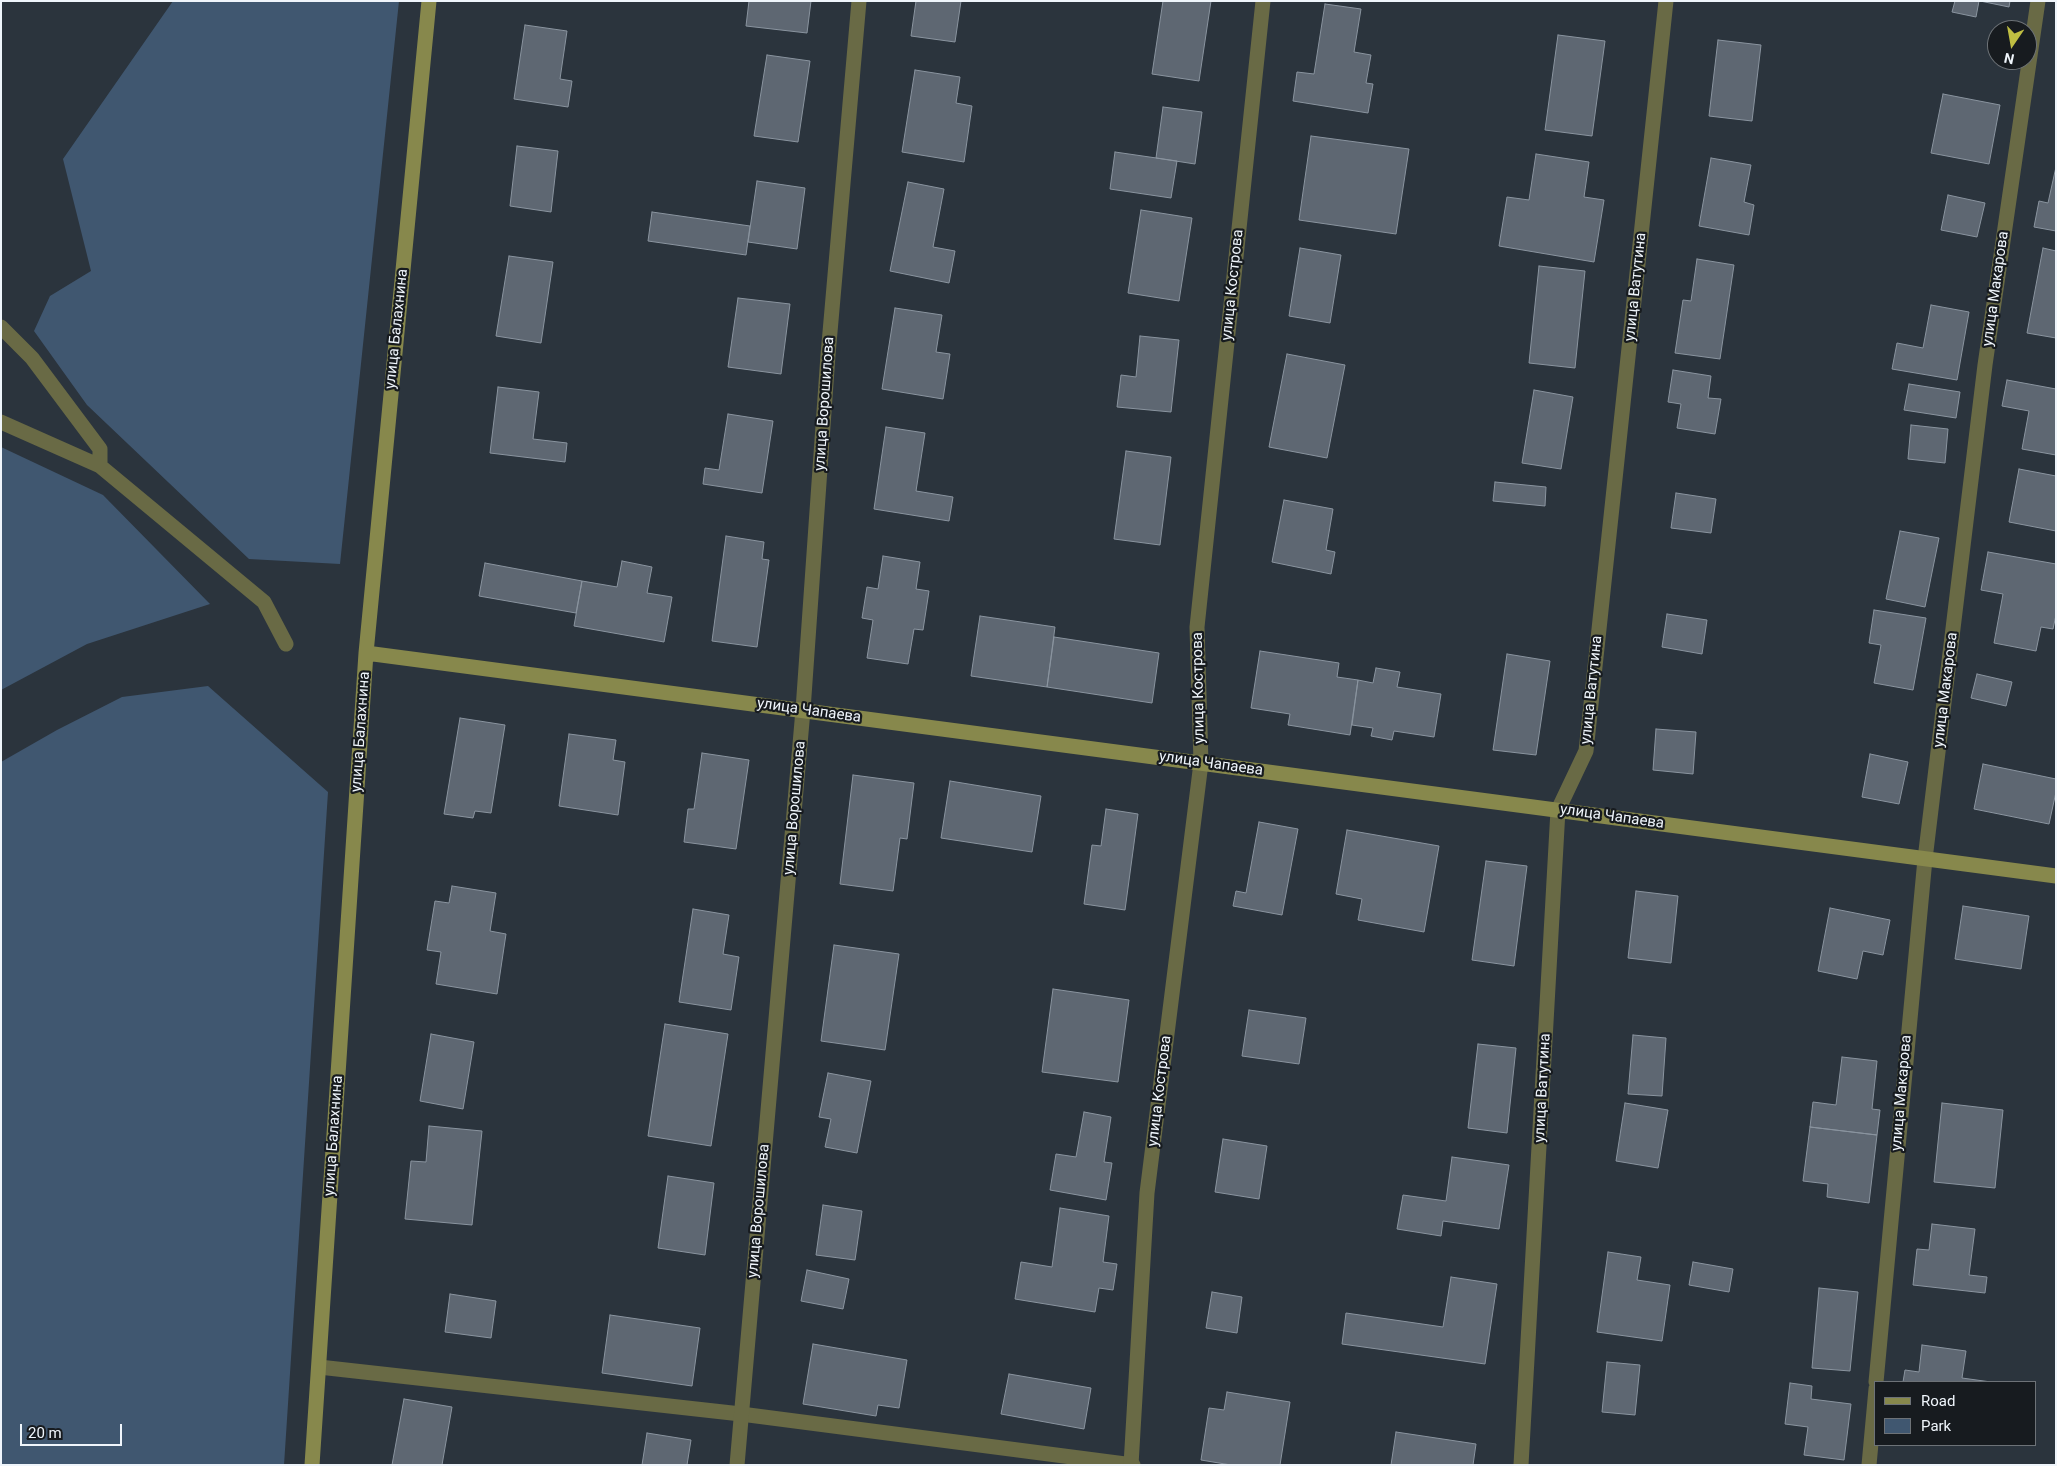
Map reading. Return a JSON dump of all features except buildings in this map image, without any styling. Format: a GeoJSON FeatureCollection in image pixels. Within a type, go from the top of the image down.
{"type":"FeatureCollection","features":[{"type":"Feature","properties":{"kind":"street","name":"улица Балахнина"},"geometry":{"type":"LineString","coordinates":[[312,1465],[366,652],[429,1]]}},
{"type":"Feature","properties":{"kind":"street","name":"улица Ворошилова"},"geometry":{"type":"LineString","coordinates":[[737,1465],[803,710],[828,355],[859,1]]}},
{"type":"Feature","properties":{"kind":"street","name":"улица Кострова"},"geometry":{"type":"LineString","coordinates":[[1132,1465],[1147,1193],[1201,763],[1197,627],[1263,1]]}},
{"type":"Feature","properties":{"kind":"street","name":"улица Ватутина"},"geometry":{"type":"LineString","coordinates":[[1521,1465],[1558,810],[1586,751],[1666,1]]}},
{"type":"Feature","properties":{"kind":"street","name":"улица Макарова"},"geometry":{"type":"LineString","coordinates":[[1876,1381],[1925,859],[1985,364],[2038,1]]}},
{"type":"Feature","properties":{"kind":"street"},"geometry":{"type":"LineString","coordinates":[[1,327],[32,358],[100,449],[100,466]]}},
{"type":"Feature","properties":{"kind":"street"},"geometry":{"type":"LineString","coordinates":[[1,422],[100,466],[264,602],[286,644]]}},
{"type":"Feature","properties":{"kind":"street","name":"улица Чапаева"},"geometry":{"type":"LineString","coordinates":[[366,652],[2056,876]]}},
{"type":"Feature","properties":{"kind":"street"},"geometry":{"type":"LineString","coordinates":[[319,1367],[741,1414],[1132,1465]]}},
{"type":"Feature","properties":{"kind":"street"},"geometry":{"type":"LineString","coordinates":[[1869,1465],[1874,1411]]}},
{"type":"Feature","properties":{"kind":"green space"},"geometry":{"type":"Polygon","coordinates":[[[173,1],[399,1],[340,564],[249,559],[87,405],[34,331],[50,296],[91,271],[63,159],[173,1]]]}},
{"type":"Feature","properties":{"kind":"green space"},"geometry":{"type":"Polygon","coordinates":[[[1,447],[103,495],[210,604],[87,644],[1,690],[1,447]]]}},
{"type":"Feature","properties":{"kind":"green space"},"geometry":{"type":"Polygon","coordinates":[[[208,686],[328,792],[284,1465],[1,1465],[1,762],[57,730],[122,697],[208,686]]]}}]}
